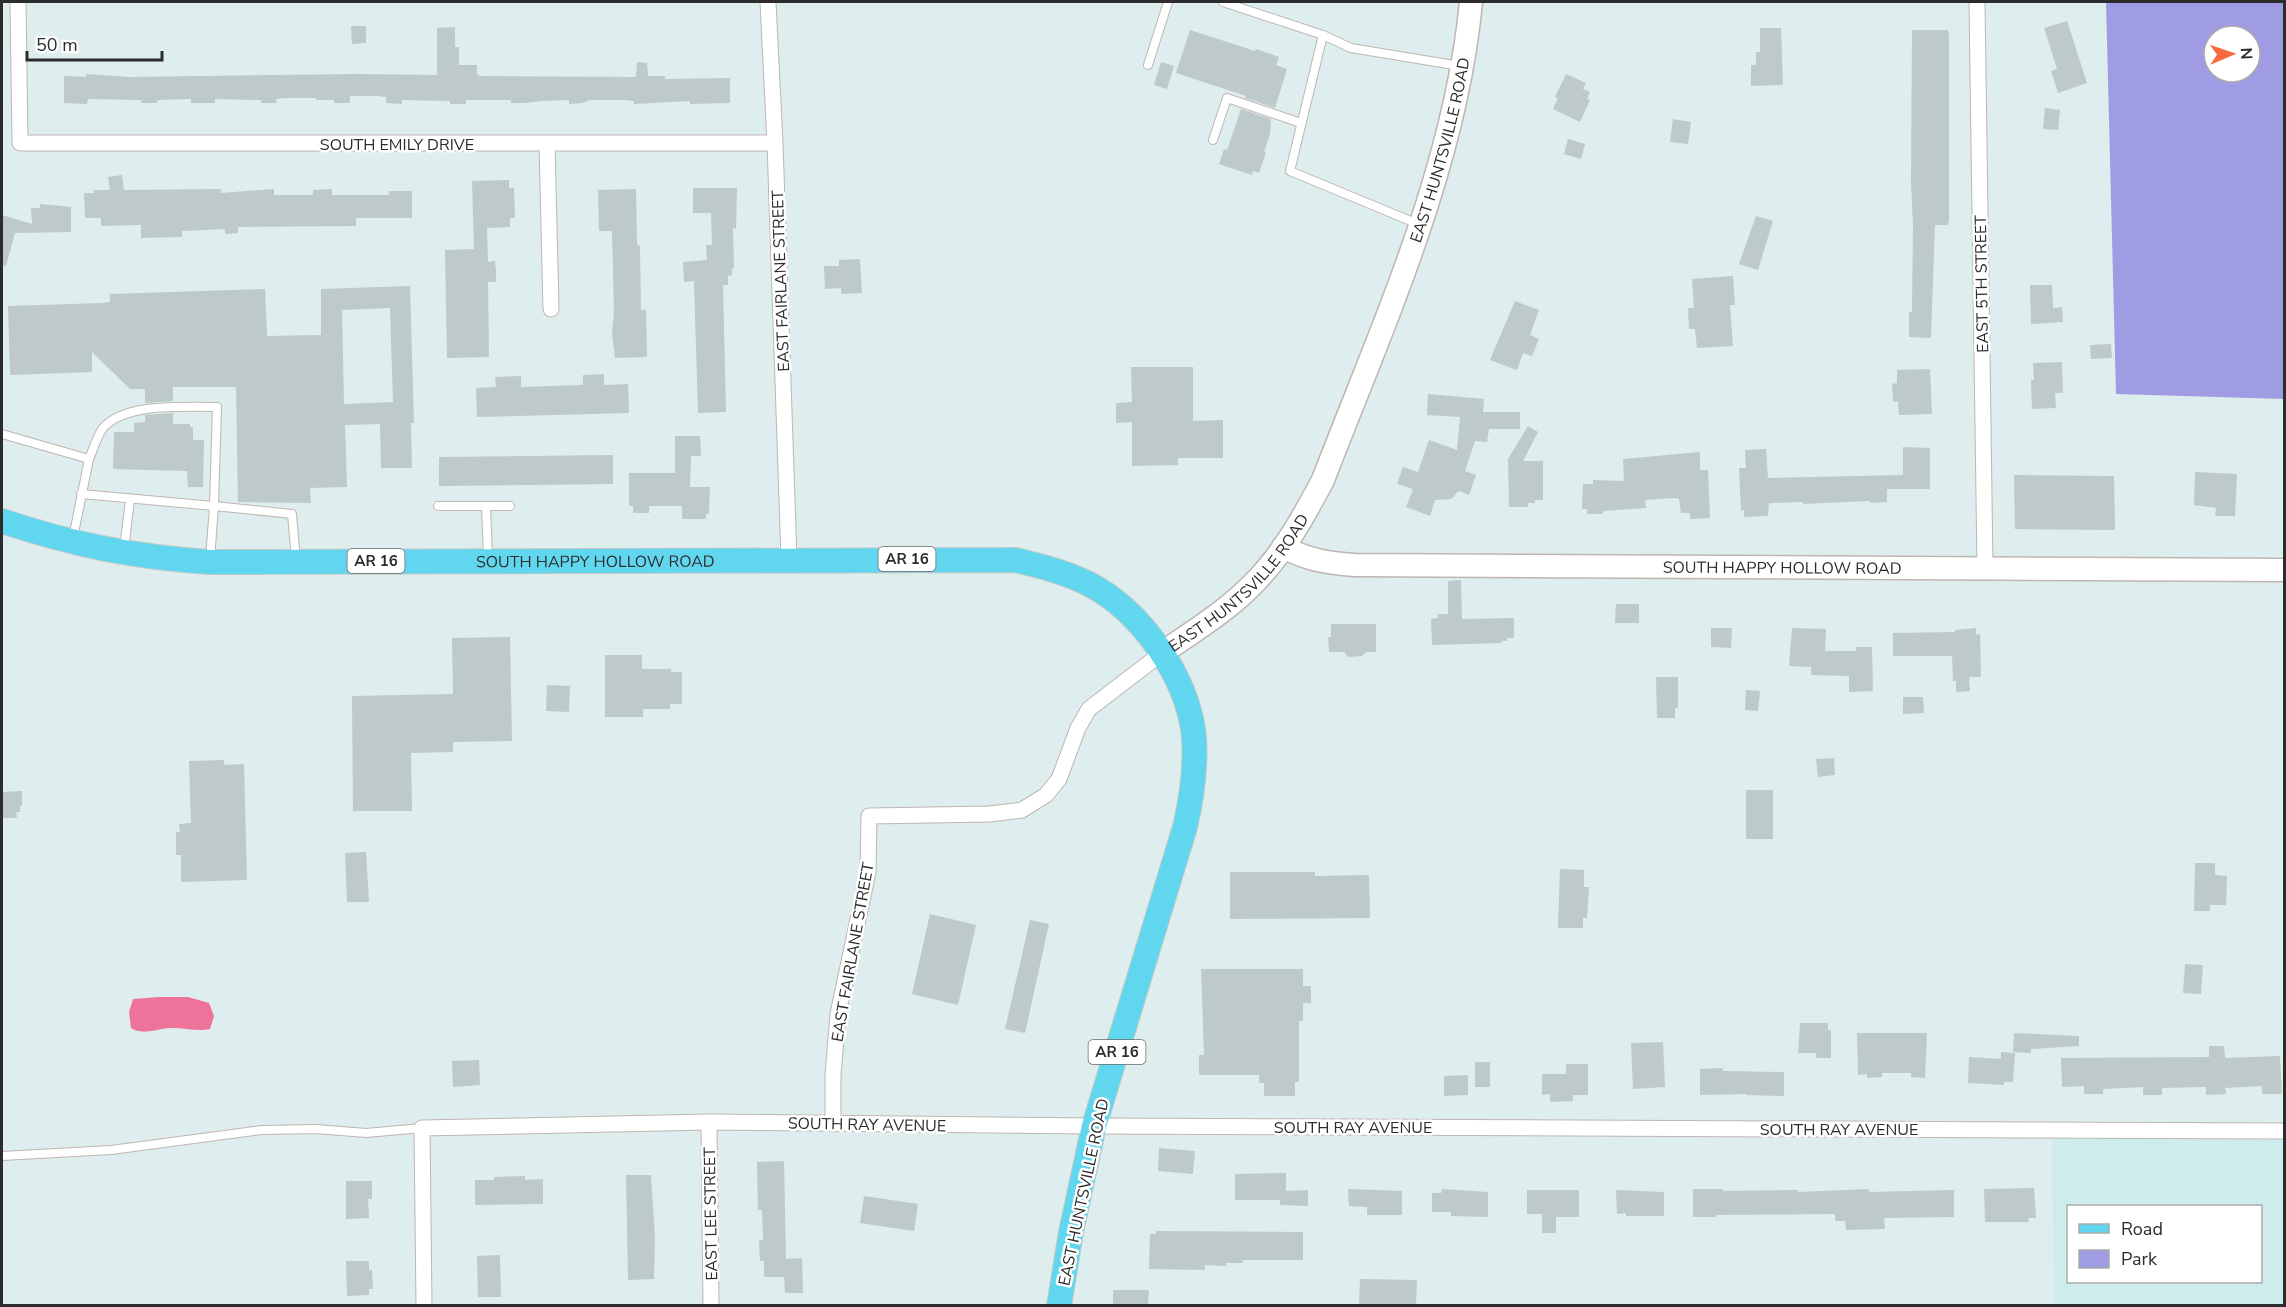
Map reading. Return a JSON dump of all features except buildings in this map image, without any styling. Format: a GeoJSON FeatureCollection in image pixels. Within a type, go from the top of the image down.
{"type":"FeatureCollection","features":[{"type":"Feature","properties":{"kind":"main road","name":"SOUTH HAPPY HOLLOW ROAD"},"geometry":{"type":"LineString","coordinates":[[2,521],[72,542],[124,554],[210,562],[975,558],[1015,560],[1058,570],[1089,584],[1117,602],[1140,624],[1162,653]]}},
{"type":"Feature","properties":{"kind":"main road","name":"EAST HUNTSVILLE ROAD"},"geometry":{"type":"LineString","coordinates":[[1059,1305],[1071,1232],[1094,1126],[1185,827],[1193,787],[1194,735],[1184,697],[1162,653]]}},
{"type":"Feature","properties":{"kind":"street","name":"SOUTH EMILY DRIVE"},"geometry":{"type":"LineString","coordinates":[[18,2],[20,143],[775,143]]}},
{"type":"Feature","properties":{"kind":"street","name":"EAST FAIRLANE STREET"},"geometry":{"type":"LineString","coordinates":[[768,2],[789,560]]}},
{"type":"Feature","properties":{"kind":"street","name":"EAST HUNTSVILLE ROAD"},"geometry":{"type":"LineString","coordinates":[[1162,653],[1225,609],[1255,582],[1303,518],[1323,480],[1421,225],[1441,160],[1462,67],[1471,2]]}},
{"type":"Feature","properties":{"kind":"street","name":"EAST 5TH STREET"},"geometry":{"type":"LineString","coordinates":[[1977,2],[1985,567]]}},
{"type":"Feature","properties":{"kind":"street"},"geometry":{"type":"LineString","coordinates":[[547,144],[551,309]]}},
{"type":"Feature","properties":{"kind":"street","name":"SOUTH HAPPY HOLLOW ROAD"},"geometry":{"type":"LineString","coordinates":[[1283,547],[1304,558],[1355,565],[2284,570]]}},
{"type":"Feature","properties":{"kind":"street","name":"EAST FAIRLANE STREET"},"geometry":{"type":"LineString","coordinates":[[833,1124],[836,1035],[842,995],[868,872],[869,816],[990,814],[1022,810],[1046,795],[1059,779],[1078,728],[1089,710],[1162,653]]}},
{"type":"Feature","properties":{"kind":"street","name":"SOUTH RAY AVENUE"},"geometry":{"type":"LineString","coordinates":[[422,1128],[710,1122],[1094,1126],[2284,1131]]}},
{"type":"Feature","properties":{"kind":"street","name":"EAST LEE STREET"},"geometry":{"type":"LineString","coordinates":[[710,1122],[711,1305]]}},
{"type":"Feature","properties":{"kind":"street"},"geometry":{"type":"LineString","coordinates":[[422,1128],[424,1305]]}},
{"type":"Feature","properties":{"kind":"lane"},"geometry":{"type":"LineString","coordinates":[[1148,65],[1168,2]]}},
{"type":"Feature","properties":{"kind":"lane"},"geometry":{"type":"LineString","coordinates":[[1223,2],[1323,35],[1351,48],[1462,67]]}},
{"type":"Feature","properties":{"kind":"lane"},"geometry":{"type":"LineString","coordinates":[[1323,35],[1290,171],[1421,225]]}},
{"type":"Feature","properties":{"kind":"lane"},"geometry":{"type":"LineString","coordinates":[[1213,140],[1227,98],[1301,123]]}},
{"type":"Feature","properties":{"kind":"lane"},"geometry":{"type":"LineString","coordinates":[[72,542],[89,459],[103,428],[118,418],[138,410],[217,407],[210,562]]}},
{"type":"Feature","properties":{"kind":"lane"},"geometry":{"type":"LineString","coordinates":[[2,434],[89,459]]}},
{"type":"Feature","properties":{"kind":"lane"},"geometry":{"type":"LineString","coordinates":[[81,494],[292,514],[296,561]]}},
{"type":"Feature","properties":{"kind":"lane"},"geometry":{"type":"LineString","coordinates":[[124,554],[130,500]]}},
{"type":"Feature","properties":{"kind":"lane"},"geometry":{"type":"LineString","coordinates":[[438,506],[510,506]]}},
{"type":"Feature","properties":{"kind":"lane"},"geometry":{"type":"LineString","coordinates":[[486,506],[488,561]]}},
{"type":"Feature","properties":{"kind":"lane"},"geometry":{"type":"LineString","coordinates":[[2,1156],[111,1150],[262,1130],[316,1129],[366,1133],[422,1128]]}},
{"type":"Feature","properties":{"kind":"shaded area"},"geometry":{"type":"Polygon","coordinates":[[[188,997],[209,1003],[214,1016],[210,1029],[172,1028],[145,1032],[131,1028],[129,1012],[133,999],[188,997]]]}},
{"type":"Feature","properties":{"kind":"shaded area"},"geometry":{"type":"Polygon","coordinates":[[[2052,1130],[2284,1131],[2284,1305],[2054,1305],[2052,1130]]]}},
{"type":"Feature","properties":{"kind":"green space"},"geometry":{"type":"Polygon","coordinates":[[[2106,2],[2284,2],[2284,399],[2116,394],[2106,2]]]}}]}
